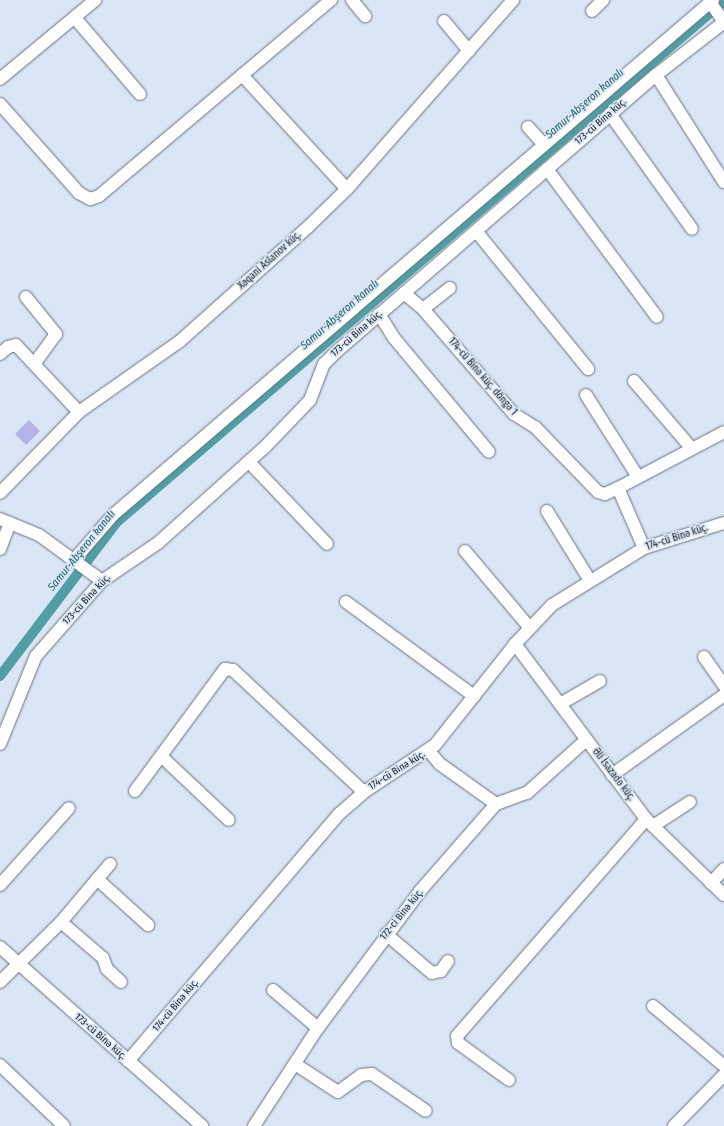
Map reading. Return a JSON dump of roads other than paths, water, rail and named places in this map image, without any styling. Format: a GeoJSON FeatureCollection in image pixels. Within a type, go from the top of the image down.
{"type":"FeatureCollection","features":[{"type":"Feature","properties":{"kind":"street"},"geometry":{"type":"LineString","coordinates":[[0,79],[96,0]]}},
{"type":"Feature","properties":{"kind":"street"},"geometry":{"type":"LineString","coordinates":[[0,104],[79,193],[90,199],[99,196],[331,0]]}},
{"type":"Feature","properties":{"kind":"street"},"geometry":{"type":"LineString","coordinates":[[352,0],[365,16]]}},
{"type":"Feature","properties":{"kind":"street","name":"Xəqani Aslanov küç."},"geometry":{"type":"LineString","coordinates":[[0,493],[79,412],[180,341],[347,189],[513,0]]}},
{"type":"Feature","properties":{"kind":"street"},"geometry":{"type":"LineString","coordinates":[[592,11],[603,0]]}},
{"type":"Feature","properties":{"kind":"street"},"geometry":{"type":"LineString","coordinates":[[74,560],[113,515],[711,1],[724,22]]}},
{"type":"Feature","properties":{"kind":"street"},"geometry":{"type":"LineString","coordinates":[[75,18],[140,94]]}},
{"type":"Feature","properties":{"kind":"street"},"geometry":{"type":"LineString","coordinates":[[444,21],[469,51]]}},
{"type":"Feature","properties":{"kind":"street","name":"173-cü Binə küç."},"geometry":{"type":"LineString","coordinates":[[0,744],[36,656],[102,581],[158,542],[249,462],[310,400],[324,364],[379,314],[656,75],[724,22]]}},
{"type":"Feature","properties":{"kind":"street"},"geometry":{"type":"LineString","coordinates":[[242,75],[347,189]]}},
{"type":"Feature","properties":{"kind":"street"},"geometry":{"type":"LineString","coordinates":[[656,75],[724,182]]}},
{"type":"Feature","properties":{"kind":"street"},"geometry":{"type":"LineString","coordinates":[[610,114],[692,229]]}},
{"type":"Feature","properties":{"kind":"street"},"geometry":{"type":"LineString","coordinates":[[528,127],[544,145]]}},
{"type":"Feature","properties":{"kind":"street"},"geometry":{"type":"LineString","coordinates":[[548,169],[657,317]]}},
{"type":"Feature","properties":{"kind":"street"},"geometry":{"type":"LineString","coordinates":[[476,231],[588,369]]}},
{"type":"Feature","properties":{"kind":"street"},"geometry":{"type":"LineString","coordinates":[[423,309],[450,288]]}},
{"type":"Feature","properties":{"kind":"street","name":"174-cü Binə küç. döngə 1"},"geometry":{"type":"LineString","coordinates":[[404,293],[423,309],[514,414],[535,427],[598,492],[605,494],[618,488],[724,432]]}},
{"type":"Feature","properties":{"kind":"street"},"geometry":{"type":"LineString","coordinates":[[26,297],[56,334],[35,362]]}},
{"type":"Feature","properties":{"kind":"street"},"geometry":{"type":"LineString","coordinates":[[379,314],[394,338],[489,452]]}},
{"type":"Feature","properties":{"kind":"street"},"geometry":{"type":"LineString","coordinates":[[0,354],[8,347],[16,345],[35,362],[79,412]]}},
{"type":"Feature","properties":{"kind":"street"},"geometry":{"type":"LineString","coordinates":[[634,381],[692,449]]}},
{"type":"Feature","properties":{"kind":"street"},"geometry":{"type":"LineString","coordinates":[[586,395],[638,477]]}},
{"type":"Feature","properties":{"kind":"street"},"geometry":{"type":"LineString","coordinates":[[249,462],[327,544]]}},
{"type":"Feature","properties":{"kind":"street"},"geometry":{"type":"LineString","coordinates":[[618,488],[644,548]]}},
{"type":"Feature","properties":{"kind":"street"},"geometry":{"type":"LineString","coordinates":[[547,511],[590,579]]}},
{"type":"Feature","properties":{"kind":"street"},"geometry":{"type":"LineString","coordinates":[[0,549],[5,521],[39,535],[102,581]]}},
{"type":"Feature","properties":{"kind":"street","name":"174-cü Binə küç."},"geometry":{"type":"LineString","coordinates":[[128,1061],[309,848],[364,792],[429,751],[529,627],[590,579],[644,548],[724,523]]}},
{"type":"Feature","properties":{"kind":"street"},"geometry":{"type":"LineString","coordinates":[[465,551],[529,627]]}},
{"type":"Feature","properties":{"kind":"street"},"geometry":{"type":"LineString","coordinates":[[346,602],[474,696]]}},
{"type":"Feature","properties":{"kind":"street","name":"Əli İsazadə küç."},"geometry":{"type":"LineString","coordinates":[[515,644],[612,775],[649,822],[724,895]]}},
{"type":"Feature","properties":{"kind":"street"},"geometry":{"type":"LineString","coordinates":[[704,657],[724,686]]}},
{"type":"Feature","properties":{"kind":"street"},"geometry":{"type":"LineString","coordinates":[[135,791],[225,669],[233,670],[364,792]]}},
{"type":"Feature","properties":{"kind":"street"},"geometry":{"type":"LineString","coordinates":[[560,704],[600,681]]}},
{"type":"Feature","properties":{"kind":"street"},"geometry":{"type":"LineString","coordinates":[[612,775],[724,695]]}},
{"type":"Feature","properties":{"kind":"street"},"geometry":{"type":"LineString","coordinates":[[429,751],[440,764],[496,804],[527,793],[586,740]]}},
{"type":"Feature","properties":{"kind":"street"},"geometry":{"type":"LineString","coordinates":[[161,756],[229,820]]}},
{"type":"Feature","properties":{"kind":"street"},"geometry":{"type":"LineString","coordinates":[[509,1080],[458,1043],[457,1036],[649,822],[690,802]]}},
{"type":"Feature","properties":{"kind":"street","name":"172-ci Binə küç."},"geometry":{"type":"LineString","coordinates":[[254,1126],[318,1028],[386,934],[496,804]]}},
{"type":"Feature","properties":{"kind":"street"},"geometry":{"type":"LineString","coordinates":[[0,885],[69,808]]}},
{"type":"Feature","properties":{"kind":"street"},"geometry":{"type":"LineString","coordinates":[[0,982],[61,922],[110,864]]}},
{"type":"Feature","properties":{"kind":"street"},"geometry":{"type":"LineString","coordinates":[[711,883],[724,869]]}},
{"type":"Feature","properties":{"kind":"street"},"geometry":{"type":"LineString","coordinates":[[97,879],[148,925]]}},
{"type":"Feature","properties":{"kind":"street"},"geometry":{"type":"LineString","coordinates":[[61,922],[103,958],[107,969],[121,982]]}},
{"type":"Feature","properties":{"kind":"street"},"geometry":{"type":"LineString","coordinates":[[386,934],[432,973],[441,971],[448,961]]}},
{"type":"Feature","properties":{"kind":"street","name":"173-cü Binə küç."},"geometry":{"type":"LineString","coordinates":[[0,947],[18,965],[202,1126]]}},
{"type":"Feature","properties":{"kind":"street"},"geometry":{"type":"LineString","coordinates":[[273,990],[318,1028]]}},
{"type":"Feature","properties":{"kind":"street"},"geometry":{"type":"LineString","coordinates":[[653,1006],[724,1066]]}},
{"type":"Feature","properties":{"kind":"street"},"geometry":{"type":"LineString","coordinates":[[295,1064],[338,1092],[361,1075],[372,1074],[426,1110]]}},
{"type":"Feature","properties":{"kind":"street"},"geometry":{"type":"LineString","coordinates":[[0,1066],[64,1126]]}},
{"type":"Feature","properties":{"kind":"street"},"geometry":{"type":"LineString","coordinates":[[674,1126],[724,1075]]}},
{"type":"Feature","properties":{"kind":"waterway","name":"Samur-Abşeron kanalı"},"geometry":{"type":"LineString","coordinates":[[0,676],[117,522],[724,1]]}}]}
